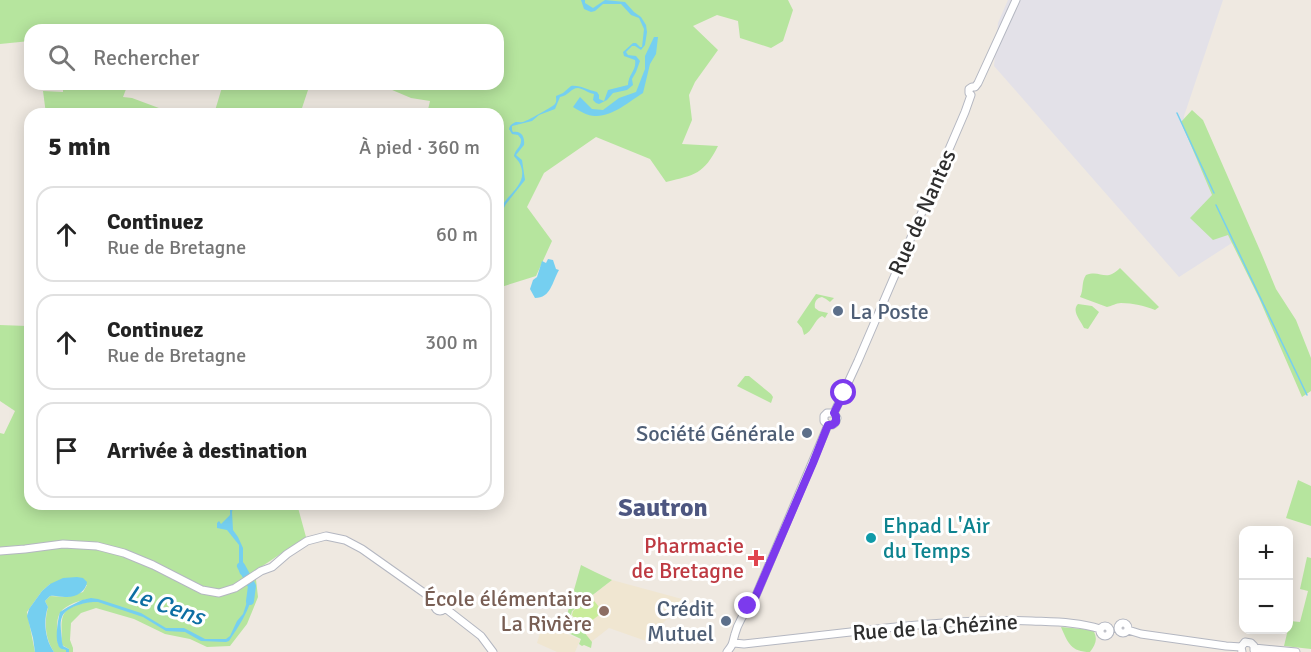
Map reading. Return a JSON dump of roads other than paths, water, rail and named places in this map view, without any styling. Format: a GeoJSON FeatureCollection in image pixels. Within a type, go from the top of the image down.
{"type":"FeatureCollection","features":[{"type":"Feature","properties":{"kind":"street","name":"Rue de Nantes"},"geometry":{"type":"LineString","coordinates":[[734,643],[735,633],[745,611],[754,600],[813,463],[828,425],[825,423],[824,416],[829,412],[834,413],[858,361],[965,112],[971,95],[968,92],[969,89],[978,83],[1016,0]]}},
{"type":"Feature","properties":{"kind":"street"},"geometry":{"type":"LineString","coordinates":[[0,551],[63,544],[97,546],[124,553],[153,565],[187,584],[210,592],[224,592],[276,565],[287,554],[307,541],[333,537],[345,540],[362,549],[436,602],[440,600],[443,602],[445,608],[481,636],[493,652]]}},
{"type":"Feature","properties":{"kind":"street","name":"Rue de la Chézine"},"geometry":{"type":"LineString","coordinates":[[734,643],[744,644],[974,621],[1057,622],[1100,629],[1103,626],[1109,630],[1119,628],[1124,633],[1128,630],[1241,649]]}},
{"type":"Feature","properties":{"kind":"street"},"geometry":{"type":"LineString","coordinates":[[1241,649],[1243,643],[1247,641],[1251,643],[1253,650],[1296,652]]}},
{"type":"Feature","properties":{"kind":"street"},"geometry":{"type":"LineString","coordinates":[[728,652],[734,643]]}},
{"type":"Feature","properties":{"kind":"water"},"geometry":{"type":"Polygon","coordinates":[[[581,0],[585,0],[585,3],[593,8],[605,0],[625,2],[641,17],[647,32],[645,45],[641,50],[632,46],[626,52],[628,55],[636,56],[640,61],[632,79],[633,85],[627,90],[613,93],[607,100],[599,104],[593,100],[594,94],[576,88],[560,97],[555,109],[539,115],[532,121],[512,126],[513,132],[521,133],[524,140],[524,145],[516,155],[522,160],[525,180],[504,208],[504,203],[518,186],[522,172],[520,163],[514,156],[521,139],[518,135],[512,134],[510,126],[515,122],[523,122],[552,106],[556,102],[556,96],[571,86],[597,92],[599,99],[604,101],[608,90],[628,85],[635,67],[635,60],[624,56],[623,52],[633,43],[642,47],[644,29],[639,18],[631,15],[621,4],[603,4],[591,12],[584,9],[581,0]]]}},
{"type":"Feature","properties":{"kind":"water"},"geometry":{"type":"Polygon","coordinates":[[[654,37],[658,37],[656,54],[650,64],[643,93],[620,108],[601,116],[589,115],[573,107],[580,97],[592,109],[603,110],[619,98],[636,92],[645,69],[645,56],[654,37]]]}},
{"type":"Feature","properties":{"kind":"water"},"geometry":{"type":"Polygon","coordinates":[[[548,259],[553,260],[556,269],[559,270],[548,292],[535,298],[530,289],[533,280],[537,277],[542,261],[546,263],[548,259]]]}},
{"type":"Feature","properties":{"kind":"water"},"geometry":{"type":"Polygon","coordinates":[[[230,510],[232,510],[233,530],[243,548],[246,575],[244,576],[239,570],[239,545],[227,530],[217,528],[219,521],[221,524],[230,515],[230,510]]]}},
{"type":"Feature","properties":{"kind":"water"},"geometry":{"type":"Polygon","coordinates":[[[77,577],[87,582],[85,589],[79,594],[69,597],[50,596],[45,601],[48,607],[46,630],[54,652],[35,652],[27,616],[29,609],[50,584],[63,578],[77,577]]]}},
{"type":"Feature","properties":{"kind":"water","name":"Le Cens"},"geometry":{"type":"Polygon","coordinates":[[[249,592],[253,593],[246,612],[229,641],[226,642],[201,641],[185,632],[166,631],[143,617],[94,602],[83,603],[64,613],[61,620],[62,642],[69,652],[58,646],[57,628],[60,612],[82,600],[91,598],[141,613],[166,628],[184,628],[205,639],[226,639],[243,614],[249,592]]]}},
{"type":"Feature","properties":{"kind":"waterway"},"geometry":{"type":"LineString","coordinates":[[1177,113],[1214,193]]}},
{"type":"Feature","properties":{"kind":"waterway"},"geometry":{"type":"LineString","coordinates":[[1216,205],[1307,395]]}},
{"type":"Feature","properties":{"kind":"waterway","name":"Le Cens"},"geometry":{"type":"LineString","coordinates":[[241,566],[252,586],[250,601]]}},
{"type":"Feature","properties":{"kind":"place","name":"La Poste"},"geometry":{"type":"Point","coordinates":[838,311]}},
{"type":"Feature","properties":{"kind":"place","name":"Société Générale"},"geometry":{"type":"Point","coordinates":[807,433]}},
{"type":"Feature","properties":{"kind":"place","name":"Ehpad L'Air du Temps"},"geometry":{"type":"Point","coordinates":[871,538]}},
{"type":"Feature","properties":{"kind":"place","name":"Pharmacie de Bretagne"},"geometry":{"type":"Point","coordinates":[756,558]}},
{"type":"Feature","properties":{"kind":"place","name":"École élémentaire La Rivière"},"geometry":{"type":"Point","coordinates":[604,611]}},
{"type":"Feature","properties":{"kind":"place","name":"Crédit Mutuel"},"geometry":{"type":"Point","coordinates":[726,621]}},
{"type":"Feature","properties":{"kind":"district","name":"Sautron"},"geometry":{"type":"Point","coordinates":[663,508]}}]}
